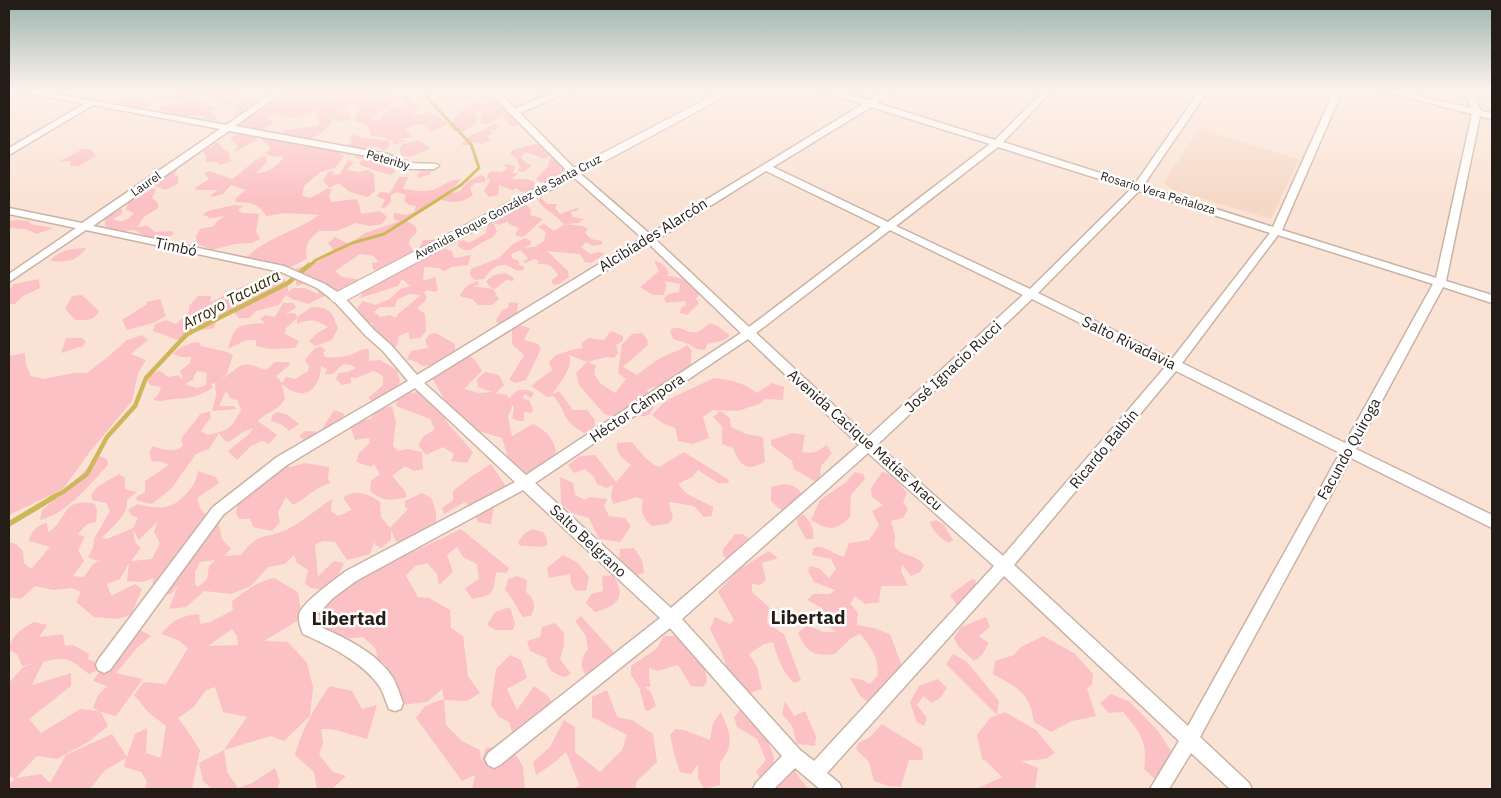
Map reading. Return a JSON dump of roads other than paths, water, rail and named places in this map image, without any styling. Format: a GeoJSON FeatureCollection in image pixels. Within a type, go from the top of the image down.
{"type":"FeatureCollection","features":[{"type":"Feature","properties":{"kind":"main road","name":"Avenida Roque González de Santa Cruz"},"geometry":{"type":"LineString","coordinates":[[338,298],[661,126]]}},
{"type":"Feature","properties":{"kind":"street"},"geometry":{"type":"LineString","coordinates":[[9,152],[52,126]]}},
{"type":"Feature","properties":{"kind":"street","name":"Laurel"},"geometry":{"type":"LineString","coordinates":[[9,279],[228,126]]}},
{"type":"Feature","properties":{"kind":"street","name":"Peteriby"},"geometry":{"type":"LineString","coordinates":[[229,126],[387,157],[402,165],[415,168],[434,166]]}},
{"type":"Feature","properties":{"kind":"street","name":"Avenida Cacique Matías Aracu"},"geometry":{"type":"LineString","coordinates":[[529,126],[573,172],[648,238],[868,445],[1004,566],[1243,789]]}},
{"type":"Feature","properties":{"kind":"street","name":"Alcibíades Alarcón"},"geometry":{"type":"LineString","coordinates":[[104,665],[218,511],[282,461],[416,382],[833,126]]}},
{"type":"Feature","properties":{"kind":"street","name":"Rosario Vera Peñaloza"},"geometry":{"type":"LineString","coordinates":[[946,126],[1492,299]]}},
{"type":"Feature","properties":{"kind":"street","name":"Héctor Cámpora"},"geometry":{"type":"LineString","coordinates":[[395,703],[385,680],[364,660],[309,629],[307,615],[328,593],[351,576],[526,482],[749,333],[890,226],[997,142],[1013,126]]}},
{"type":"Feature","properties":{"kind":"street","name":"José Ignacio Rucci"},"geometry":{"type":"LineString","coordinates":[[494,760],[671,618],[868,445],[1032,294],[1138,187],[1180,126]]}},
{"type":"Feature","properties":{"kind":"street","name":"Ricardo Balbín"},"geometry":{"type":"LineString","coordinates":[[815,773],[1004,566],[1174,366],[1277,230],[1323,126]]}},
{"type":"Feature","properties":{"kind":"street","name":"Facundo Quiroga"},"geometry":{"type":"LineString","coordinates":[[1160,789],[1190,739],[1440,282],[1474,126]]}},
{"type":"Feature","properties":{"kind":"street","name":"Salto Rivadavia"},"geometry":{"type":"LineString","coordinates":[[765,167],[1032,294],[1492,522]]}},
{"type":"Feature","properties":{"kind":"street","name":"Timbó"},"geometry":{"type":"LineString","coordinates":[[9,211],[284,269],[321,286],[338,298]]}},
{"type":"Feature","properties":{"kind":"street","name":"Salto Belgrano"},"geometry":{"type":"LineString","coordinates":[[338,298],[370,333],[388,348],[416,382],[671,618],[794,756],[833,789]]}},
{"type":"Feature","properties":{"kind":"street"},"geometry":{"type":"LineString","coordinates":[[762,789],[794,756]]}},
{"type":"Feature","properties":{"kind":"waterway","name":"Arroyo Tacuara"},"geometry":{"type":"LineString","coordinates":[[308,267],[316,260],[352,243],[384,234],[461,185],[479,168],[471,144],[454,126]]}},
{"type":"Feature","properties":{"kind":"waterway","name":"Arroyo Tacuara"},"geometry":{"type":"LineString","coordinates":[[51,498],[63,492],[87,474],[107,437],[135,406],[146,378],[187,334],[288,283],[309,265]]}},
{"type":"Feature","properties":{"kind":"waterway","name":"Arroyo Tacuara"},"geometry":{"type":"LineString","coordinates":[[9,524],[54,497]]}},
{"type":"Feature","properties":{"kind":"district","name":"Libertad"},"geometry":{"type":"Point","coordinates":[808,617]}},
{"type":"Feature","properties":{"kind":"district","name":"Libertad"},"geometry":{"type":"Point","coordinates":[349,618]}}]}
